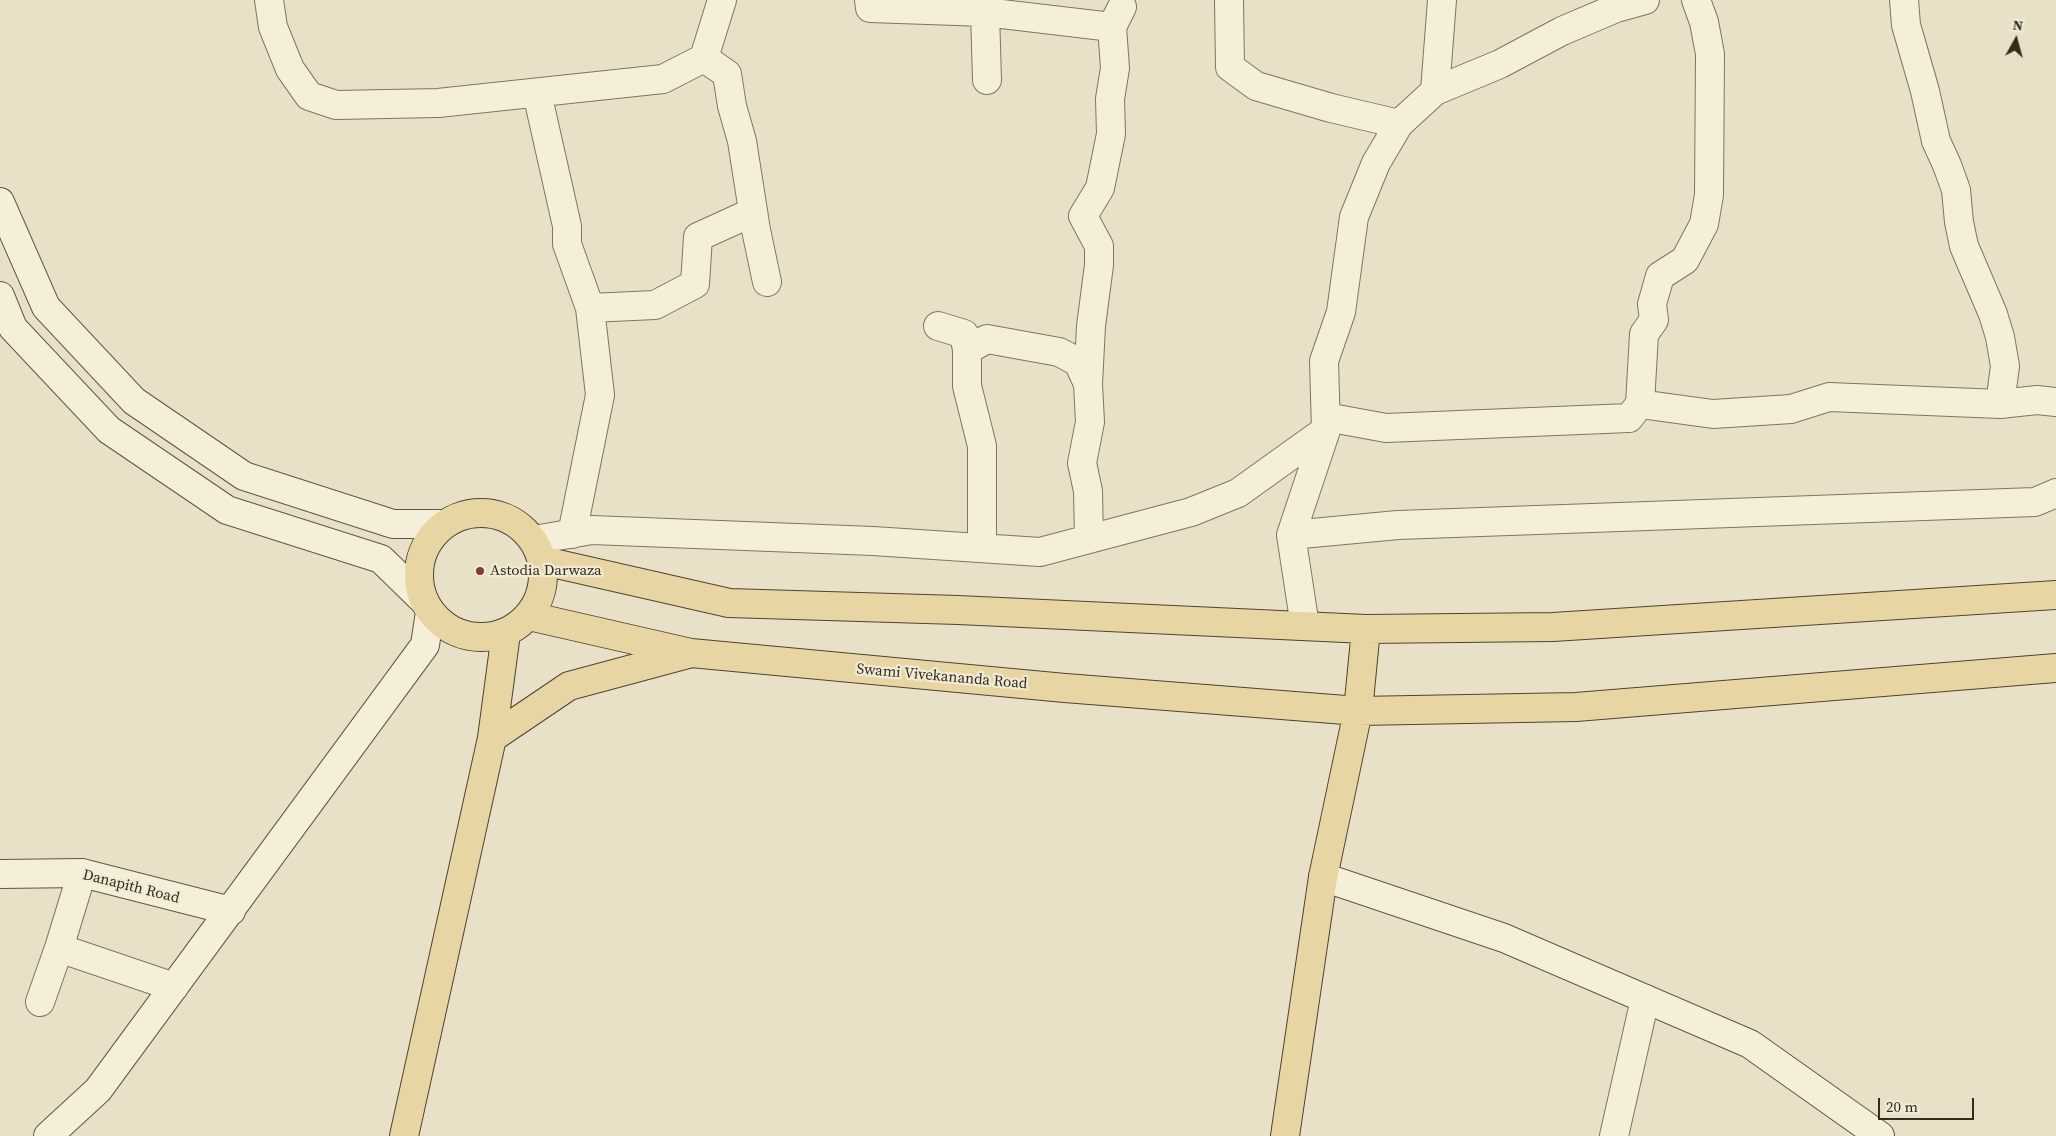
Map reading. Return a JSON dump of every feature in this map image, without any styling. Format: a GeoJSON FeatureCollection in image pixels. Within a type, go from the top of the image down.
{"type":"FeatureCollection","features":[{"type":"Feature","properties":{"kind":"main road"},"geometry":{"type":"LineString","coordinates":[[539,551],[542,593],[529,616],[506,633],[478,638],[457,633],[446,627],[427,606],[418,579],[419,563],[427,542],[444,524],[463,514],[478,512],[500,515],[511,519],[539,551],[729,603],[958,610],[1366,628],[1553,627],[2056,595]]}},
{"type":"Feature","properties":{"kind":"main road","name":"Swami Vivekananda Road"},"geometry":{"type":"LineString","coordinates":[[529,616],[691,653],[1065,688],[1358,711],[1576,707],[2056,668]]}},
{"type":"Feature","properties":{"kind":"main road"},"geometry":{"type":"LineString","coordinates":[[1284,1136],[1322,878],[1358,711],[1366,628]]}},
{"type":"Feature","properties":{"kind":"main road"},"geometry":{"type":"LineString","coordinates":[[404,1136],[492,738],[506,633]]}},
{"type":"Feature","properties":{"kind":"main road"},"geometry":{"type":"LineString","coordinates":[[492,738],[569,686],[691,653]]}},
{"type":"Feature","properties":{"kind":"street"},"geometry":{"type":"LineString","coordinates":[[269,0],[273,27],[290,68],[309,96],[336,105],[438,103],[662,79],[704,58],[722,0]]}},
{"type":"Feature","properties":{"kind":"street"},"geometry":{"type":"LineString","coordinates":[[869,0],[870,8],[1117,17],[1115,68],[1110,100],[1110,134],[1100,188],[1083,216],[1099,246],[1091,326],[1088,384],[1090,422],[1082,463],[1088,491],[1089,539]]}},
{"type":"Feature","properties":{"kind":"street"},"geometry":{"type":"LineString","coordinates":[[1229,0],[1230,67],[1256,86],[1331,108],[1399,124]]}},
{"type":"Feature","properties":{"kind":"street"},"geometry":{"type":"LineString","coordinates":[[1436,91],[1442,0]]}},
{"type":"Feature","properties":{"kind":"street"},"geometry":{"type":"LineString","coordinates":[[1305,626],[1291,535],[1326,423],[1324,361],[1341,312],[1354,217],[1376,163],[1399,124],[1436,91],[1500,64],[1562,31],[1616,8],[1645,0]]}},
{"type":"Feature","properties":{"kind":"street"},"geometry":{"type":"LineString","coordinates":[[539,551],[572,534],[601,531],[873,541],[1040,552],[1191,512],[1238,493],[1326,423],[1386,428],[1629,418],[1640,404],[1644,334],[1654,320],[1652,304],[1660,276],[1685,260],[1704,224],[1709,194],[1710,54],[1704,22],[1696,0]]}},
{"type":"Feature","properties":{"kind":"street"},"geometry":{"type":"LineString","coordinates":[[1904,0],[1906,25],[1936,141],[1956,190],[1958,222],[1964,246],[1993,314],[2000,337],[2005,366],[2000,404]]}},
{"type":"Feature","properties":{"kind":"street"},"geometry":{"type":"LineString","coordinates":[[985,12],[987,80]]}},
{"type":"Feature","properties":{"kind":"street"},"geometry":{"type":"LineString","coordinates":[[704,58],[727,74],[732,106],[742,141],[753,212],[767,282]]}},
{"type":"Feature","properties":{"kind":"street"},"geometry":{"type":"LineString","coordinates":[[537,93],[567,226],[567,244],[590,308],[600,395],[572,534]]}},
{"type":"Feature","properties":{"kind":"street"},"geometry":{"type":"LineString","coordinates":[[0,202],[46,307],[134,401],[244,476],[392,524],[444,524]]}},
{"type":"Feature","properties":{"kind":"street"},"geometry":{"type":"LineString","coordinates":[[590,308],[655,305],[696,284],[698,237],[753,212]]}},
{"type":"Feature","properties":{"kind":"street"},"geometry":{"type":"LineString","coordinates":[[0,296],[14,328],[109,430],[227,510],[381,559],[427,606],[425,645],[98,1090],[48,1136]]}},
{"type":"Feature","properties":{"kind":"street"},"geometry":{"type":"LineString","coordinates":[[938,326],[964,334],[967,350],[967,386],[982,446],[982,548]]}},
{"type":"Feature","properties":{"kind":"street"},"geometry":{"type":"LineString","coordinates":[[967,350],[987,339],[1059,352],[1078,362],[1088,384]]}},
{"type":"Feature","properties":{"kind":"street"},"geometry":{"type":"LineString","coordinates":[[1640,404],[1713,414],[1790,409],[1829,397],[1969,401],[2000,404],[2037,400],[2056,402]]}},
{"type":"Feature","properties":{"kind":"street"},"geometry":{"type":"LineString","coordinates":[[1291,535],[1398,525],[2035,502],[2056,493]]}},
{"type":"Feature","properties":{"kind":"street"},"geometry":{"type":"LineString","coordinates":[[40,1002],[82,873]]}},
{"type":"Feature","properties":{"kind":"street","name":"Danapith Road"},"geometry":{"type":"LineString","coordinates":[[0,874],[82,873],[231,911]]}},
{"type":"Feature","properties":{"kind":"street"},"geometry":{"type":"LineString","coordinates":[[1322,878],[1504,938],[1750,1044],[1880,1136]]}},
{"type":"Feature","properties":{"kind":"street"},"geometry":{"type":"LineString","coordinates":[[59,948],[174,987]]}},
{"type":"Feature","properties":{"kind":"street"},"geometry":{"type":"LineString","coordinates":[[1614,1136],[1645,998]]}},
{"type":"Feature","properties":{"kind":"place","name":"Astodia Darwaza"},"geometry":{"type":"Point","coordinates":[480,571]}}]}
